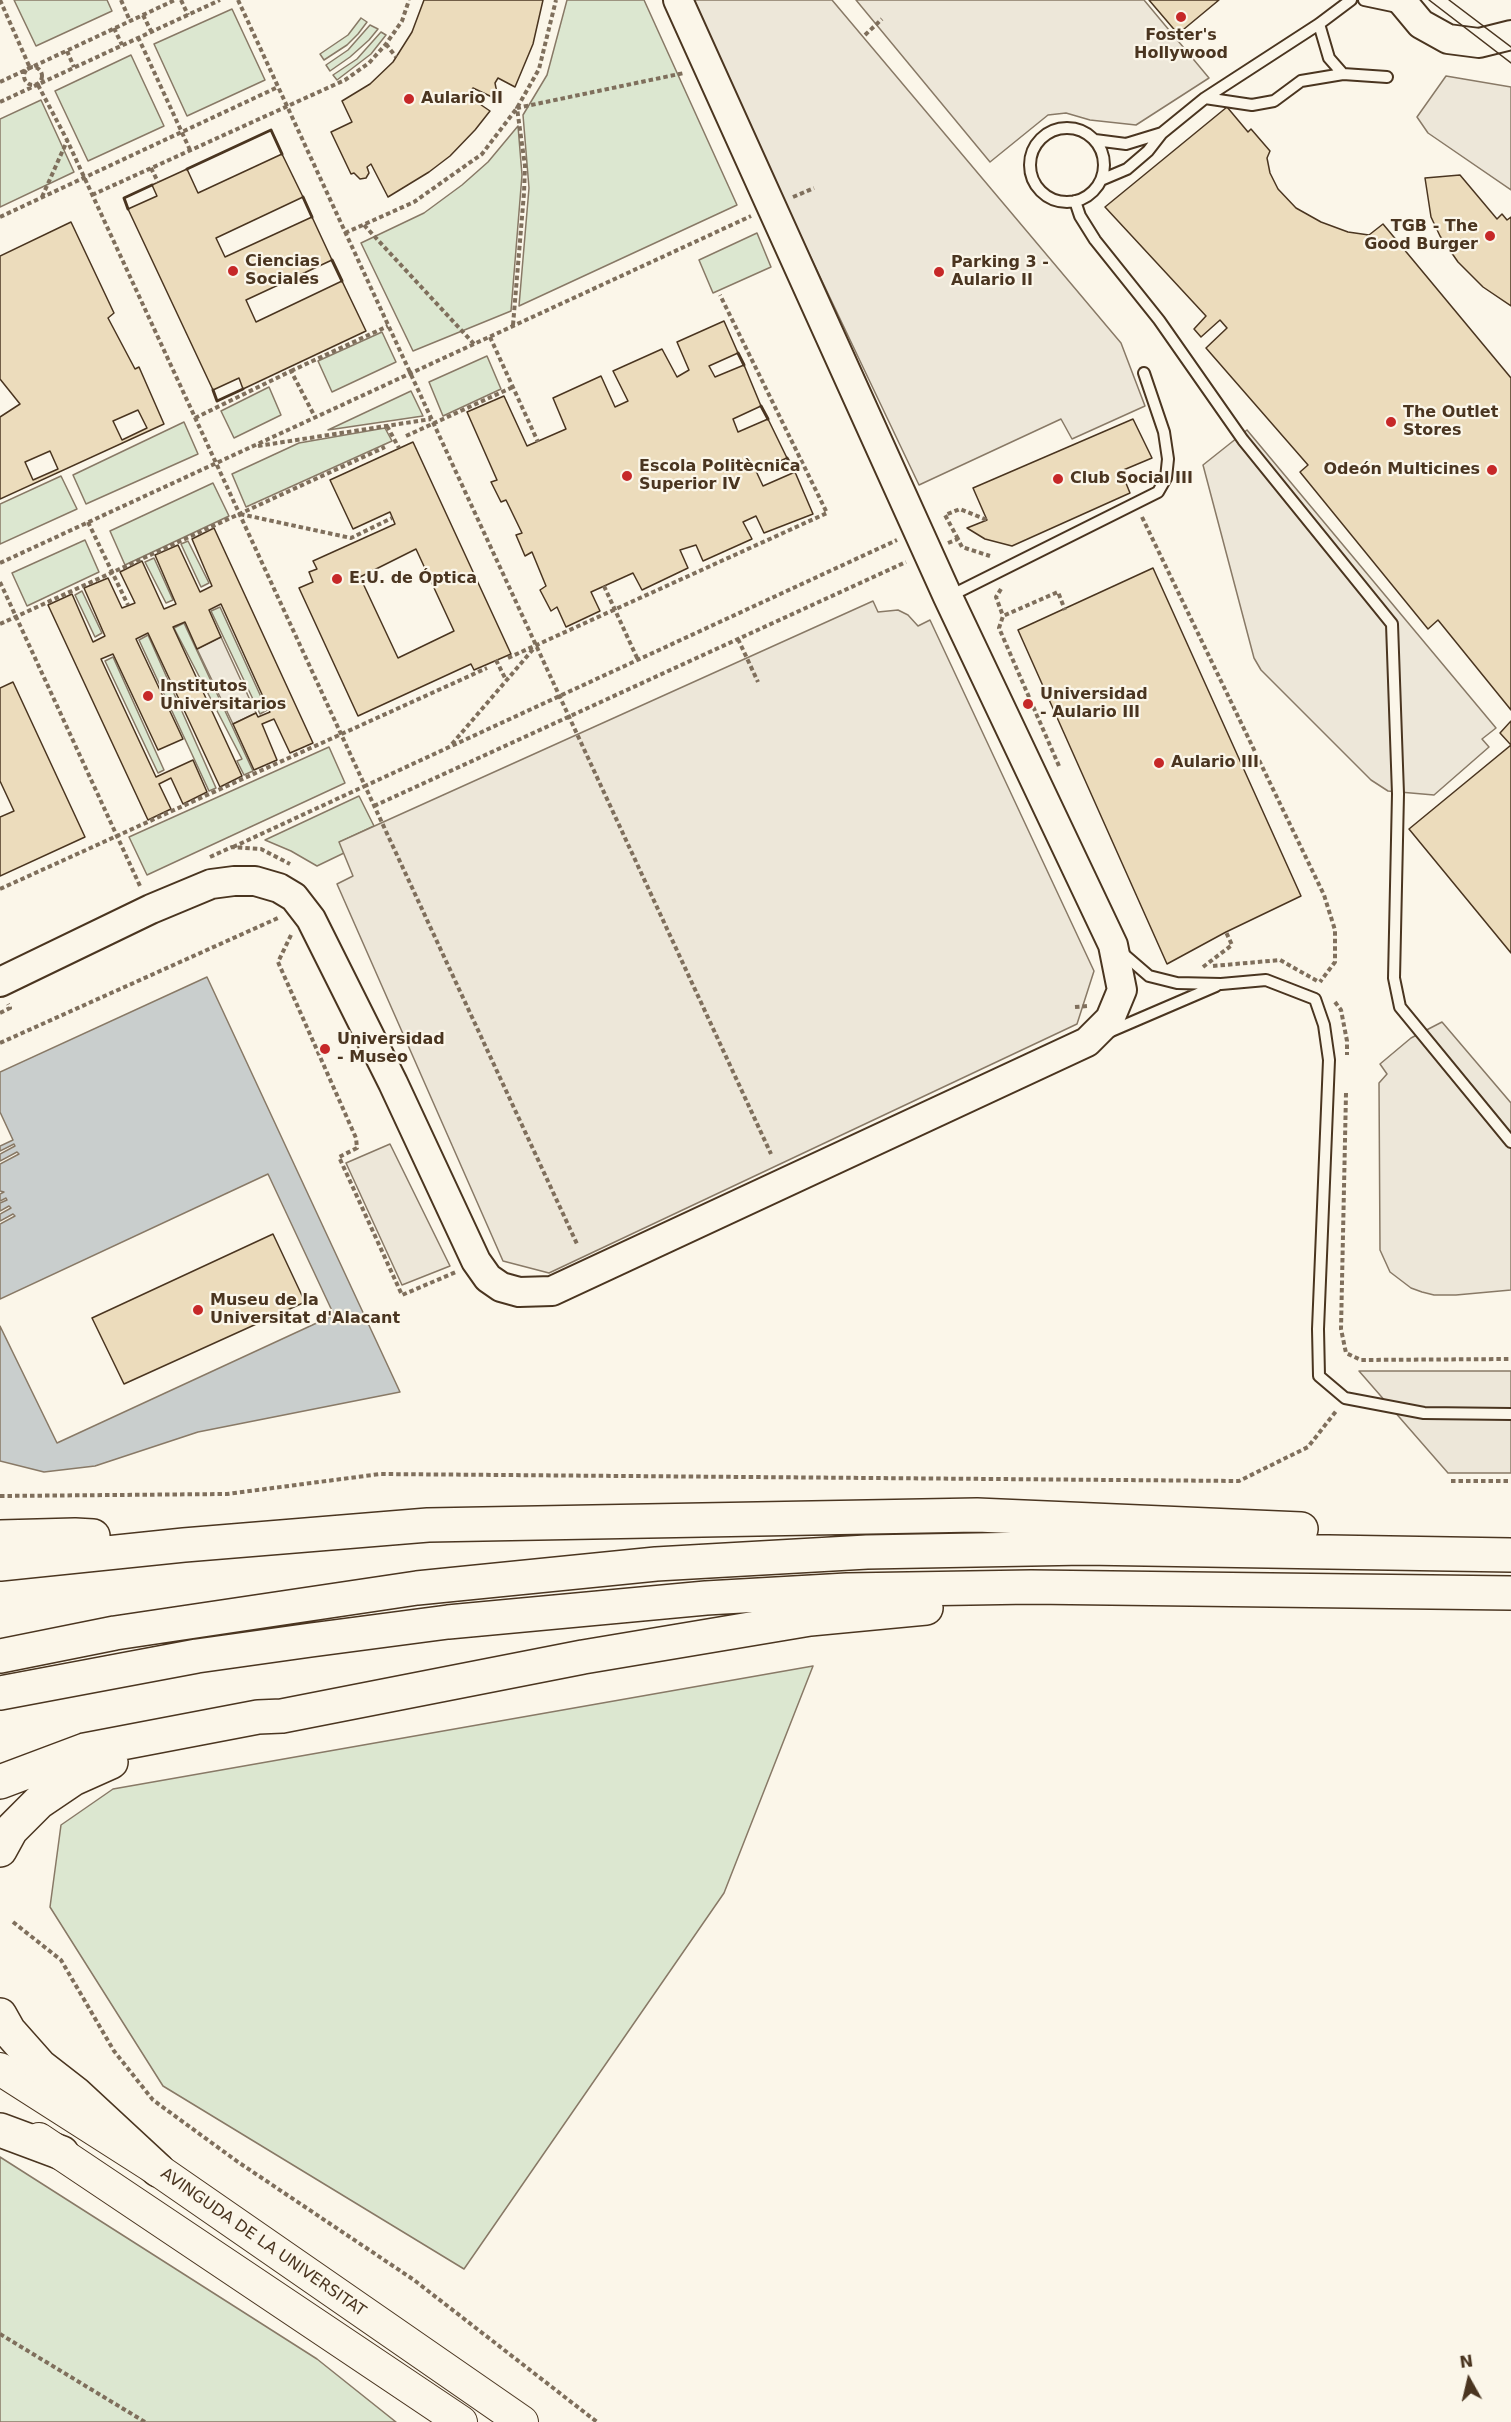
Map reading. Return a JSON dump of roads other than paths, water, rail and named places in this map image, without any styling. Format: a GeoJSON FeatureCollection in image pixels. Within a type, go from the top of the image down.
{"type":"FeatureCollection","features":[{"type":"Feature","properties":{"kind":"highway"},"geometry":{"type":"LineString","coordinates":[[0,1564],[184,1545],[428,1525],[977,1515],[1305,1529],[1496,1554]]}},
{"type":"Feature","properties":{"kind":"highway"},"geometry":{"type":"LineString","coordinates":[[0,1537],[75,1535],[184,1545]]}},
{"type":"Feature","properties":{"kind":"highway"},"geometry":{"type":"LineString","coordinates":[[0,1553],[184,1545]]}},
{"type":"Feature","properties":{"kind":"highway"},"geometry":{"type":"LineString","coordinates":[[0,1656],[115,1633],[417,1588],[656,1564],[867,1552],[1039,1549],[1496,1554]]}},
{"type":"Feature","properties":{"kind":"highway"},"geometry":{"type":"LineString","coordinates":[[0,1782],[85,1750],[258,1717],[282,1716],[583,1657],[810,1619],[943,1607],[1031,1587]]}},
{"type":"Feature","properties":{"kind":"highway"},"geometry":{"type":"LineString","coordinates":[[0,1693],[197,1656],[448,1622],[717,1597],[847,1590],[1031,1587],[1511,1593]]}},
{"type":"Feature","properties":{"kind":"highway"},"geometry":{"type":"LineString","coordinates":[[0,1850],[11,1830],[39,1802],[73,1779],[106,1763],[140,1752],[259,1726],[282,1716]]}},
{"type":"Feature","properties":{"kind":"highway"},"geometry":{"type":"LineString","coordinates":[[0,2015],[9,2031],[40,2066],[76,2094],[158,2170]]}},
{"type":"Feature","properties":{"kind":"highway"},"geometry":{"type":"LineString","coordinates":[[0,2130],[62,2153]]}},
{"type":"Feature","properties":{"kind":"main road","name":"AVINGUDA DE LA UNIVERSITAT"},"geometry":{"type":"LineString","coordinates":[[0,2069],[158,2170],[522,2422]]}},
{"type":"Feature","properties":{"kind":"main road"},"geometry":{"type":"LineString","coordinates":[[0,2114],[62,2153],[461,2422]]}},
{"type":"Feature","properties":{"kind":"street"},"geometry":{"type":"LineString","coordinates":[[3,991],[151,909],[211,884],[255,881],[279,888],[294,897],[311,919],[373,1043],[476,1262],[488,1278],[501,1287],[519,1292],[552,1291],[1087,1028],[1110,1019],[1122,990],[1113,945],[948,597],[678,0]]}},
{"type":"Feature","properties":{"kind":"street"},"geometry":{"type":"LineString","coordinates":[[1404,4],[1428,30],[1455,41],[1484,43],[1511,35]]}},
{"type":"Feature","properties":{"kind":"lane"},"geometry":{"type":"LineString","coordinates":[[1101,180],[1127,169],[1148,151],[1162,133],[1205,98],[1319,24],[1351,0]]}},
{"type":"Feature","properties":{"kind":"lane"},"geometry":{"type":"LineString","coordinates":[[1364,0],[1404,4]]}},
{"type":"Feature","properties":{"kind":"lane"},"geometry":{"type":"LineString","coordinates":[[1319,24],[1329,58],[1343,74]]}},
{"type":"Feature","properties":{"kind":"lane"},"geometry":{"type":"LineString","coordinates":[[1205,98],[1252,105],[1274,101],[1301,81],[1343,74],[1387,77]]}},
{"type":"Feature","properties":{"kind":"lane"},"geometry":{"type":"LineString","coordinates":[[1095,140],[1104,158],[1105,171],[1092,194],[1075,201],[1055,201],[1043,194],[1035,184],[1030,172],[1030,159],[1043,136],[1054,130],[1067,127],[1080,130],[1095,140],[1126,144],[1162,133]]}},
{"type":"Feature","properties":{"kind":"lane"},"geometry":{"type":"LineString","coordinates":[[1075,201],[1080,216],[1095,240],[1159,320],[1243,440],[1392,624],[1398,784],[1394,978],[1400,1007],[1511,1142]]}},
{"type":"Feature","properties":{"kind":"lane"},"geometry":{"type":"LineString","coordinates":[[948,597],[1158,492],[1166,478],[1168,459],[1164,432],[1144,373]]}},
{"type":"Feature","properties":{"kind":"lane"},"geometry":{"type":"LineString","coordinates":[[1113,945],[1149,976],[1177,983],[1221,984],[1266,980],[1315,999],[1324,1025],[1329,1060],[1318,1329],[1319,1376],[1346,1398],[1424,1413],[1511,1414]]}},
{"type":"Feature","properties":{"kind":"lane"},"geometry":{"type":"LineString","coordinates":[[1087,1028],[1221,984]]}},
{"type":"Feature","properties":{"kind":"tram line"},"geometry":{"type":"LineString","coordinates":[[1429,0],[1511,63]]}},
{"type":"Feature","properties":{"kind":"tram line"},"geometry":{"type":"LineString","coordinates":[[1449,0],[1511,47]]}},
{"type":"Feature","properties":{"kind":"place","name":"Foster's Hollywood"},"geometry":{"type":"Point","coordinates":[1181,17]}},
{"type":"Feature","properties":{"kind":"place","name":"Aulario II"},"geometry":{"type":"Point","coordinates":[409,99]}},
{"type":"Feature","properties":{"kind":"place","name":"TGB - The Good Burger"},"geometry":{"type":"Point","coordinates":[1490,236]}},
{"type":"Feature","properties":{"kind":"place","name":"Ciencias Sociales"},"geometry":{"type":"Point","coordinates":[233,271]}},
{"type":"Feature","properties":{"kind":"place","name":"Parking 3 - Aulario II"},"geometry":{"type":"Point","coordinates":[939,272]}},
{"type":"Feature","properties":{"kind":"place","name":"The Outlet Stores"},"geometry":{"type":"Point","coordinates":[1391,422]}},
{"type":"Feature","properties":{"kind":"place","name":"Odeón Multicines"},"geometry":{"type":"Point","coordinates":[1492,470]}},
{"type":"Feature","properties":{"kind":"place","name":"Escola Politècnica Superior IV"},"geometry":{"type":"Point","coordinates":[627,476]}},
{"type":"Feature","properties":{"kind":"place","name":"Club Social III"},"geometry":{"type":"Point","coordinates":[1058,479]}},
{"type":"Feature","properties":{"kind":"place","name":"E.U. de Óptica"},"geometry":{"type":"Point","coordinates":[337,579]}},
{"type":"Feature","properties":{"kind":"place","name":"Institutos Universitarios"},"geometry":{"type":"Point","coordinates":[148,696]}},
{"type":"Feature","properties":{"kind":"place","name":"Universidad - Aulario III"},"geometry":{"type":"Point","coordinates":[1028,704]}},
{"type":"Feature","properties":{"kind":"place","name":"Aulario III"},"geometry":{"type":"Point","coordinates":[1159,763]}},
{"type":"Feature","properties":{"kind":"place","name":"Universidad - Museo"},"geometry":{"type":"Point","coordinates":[325,1049]}},
{"type":"Feature","properties":{"kind":"place","name":"Museu de la Universitat d'Alacant"},"geometry":{"type":"Point","coordinates":[198,1310]}}]}
